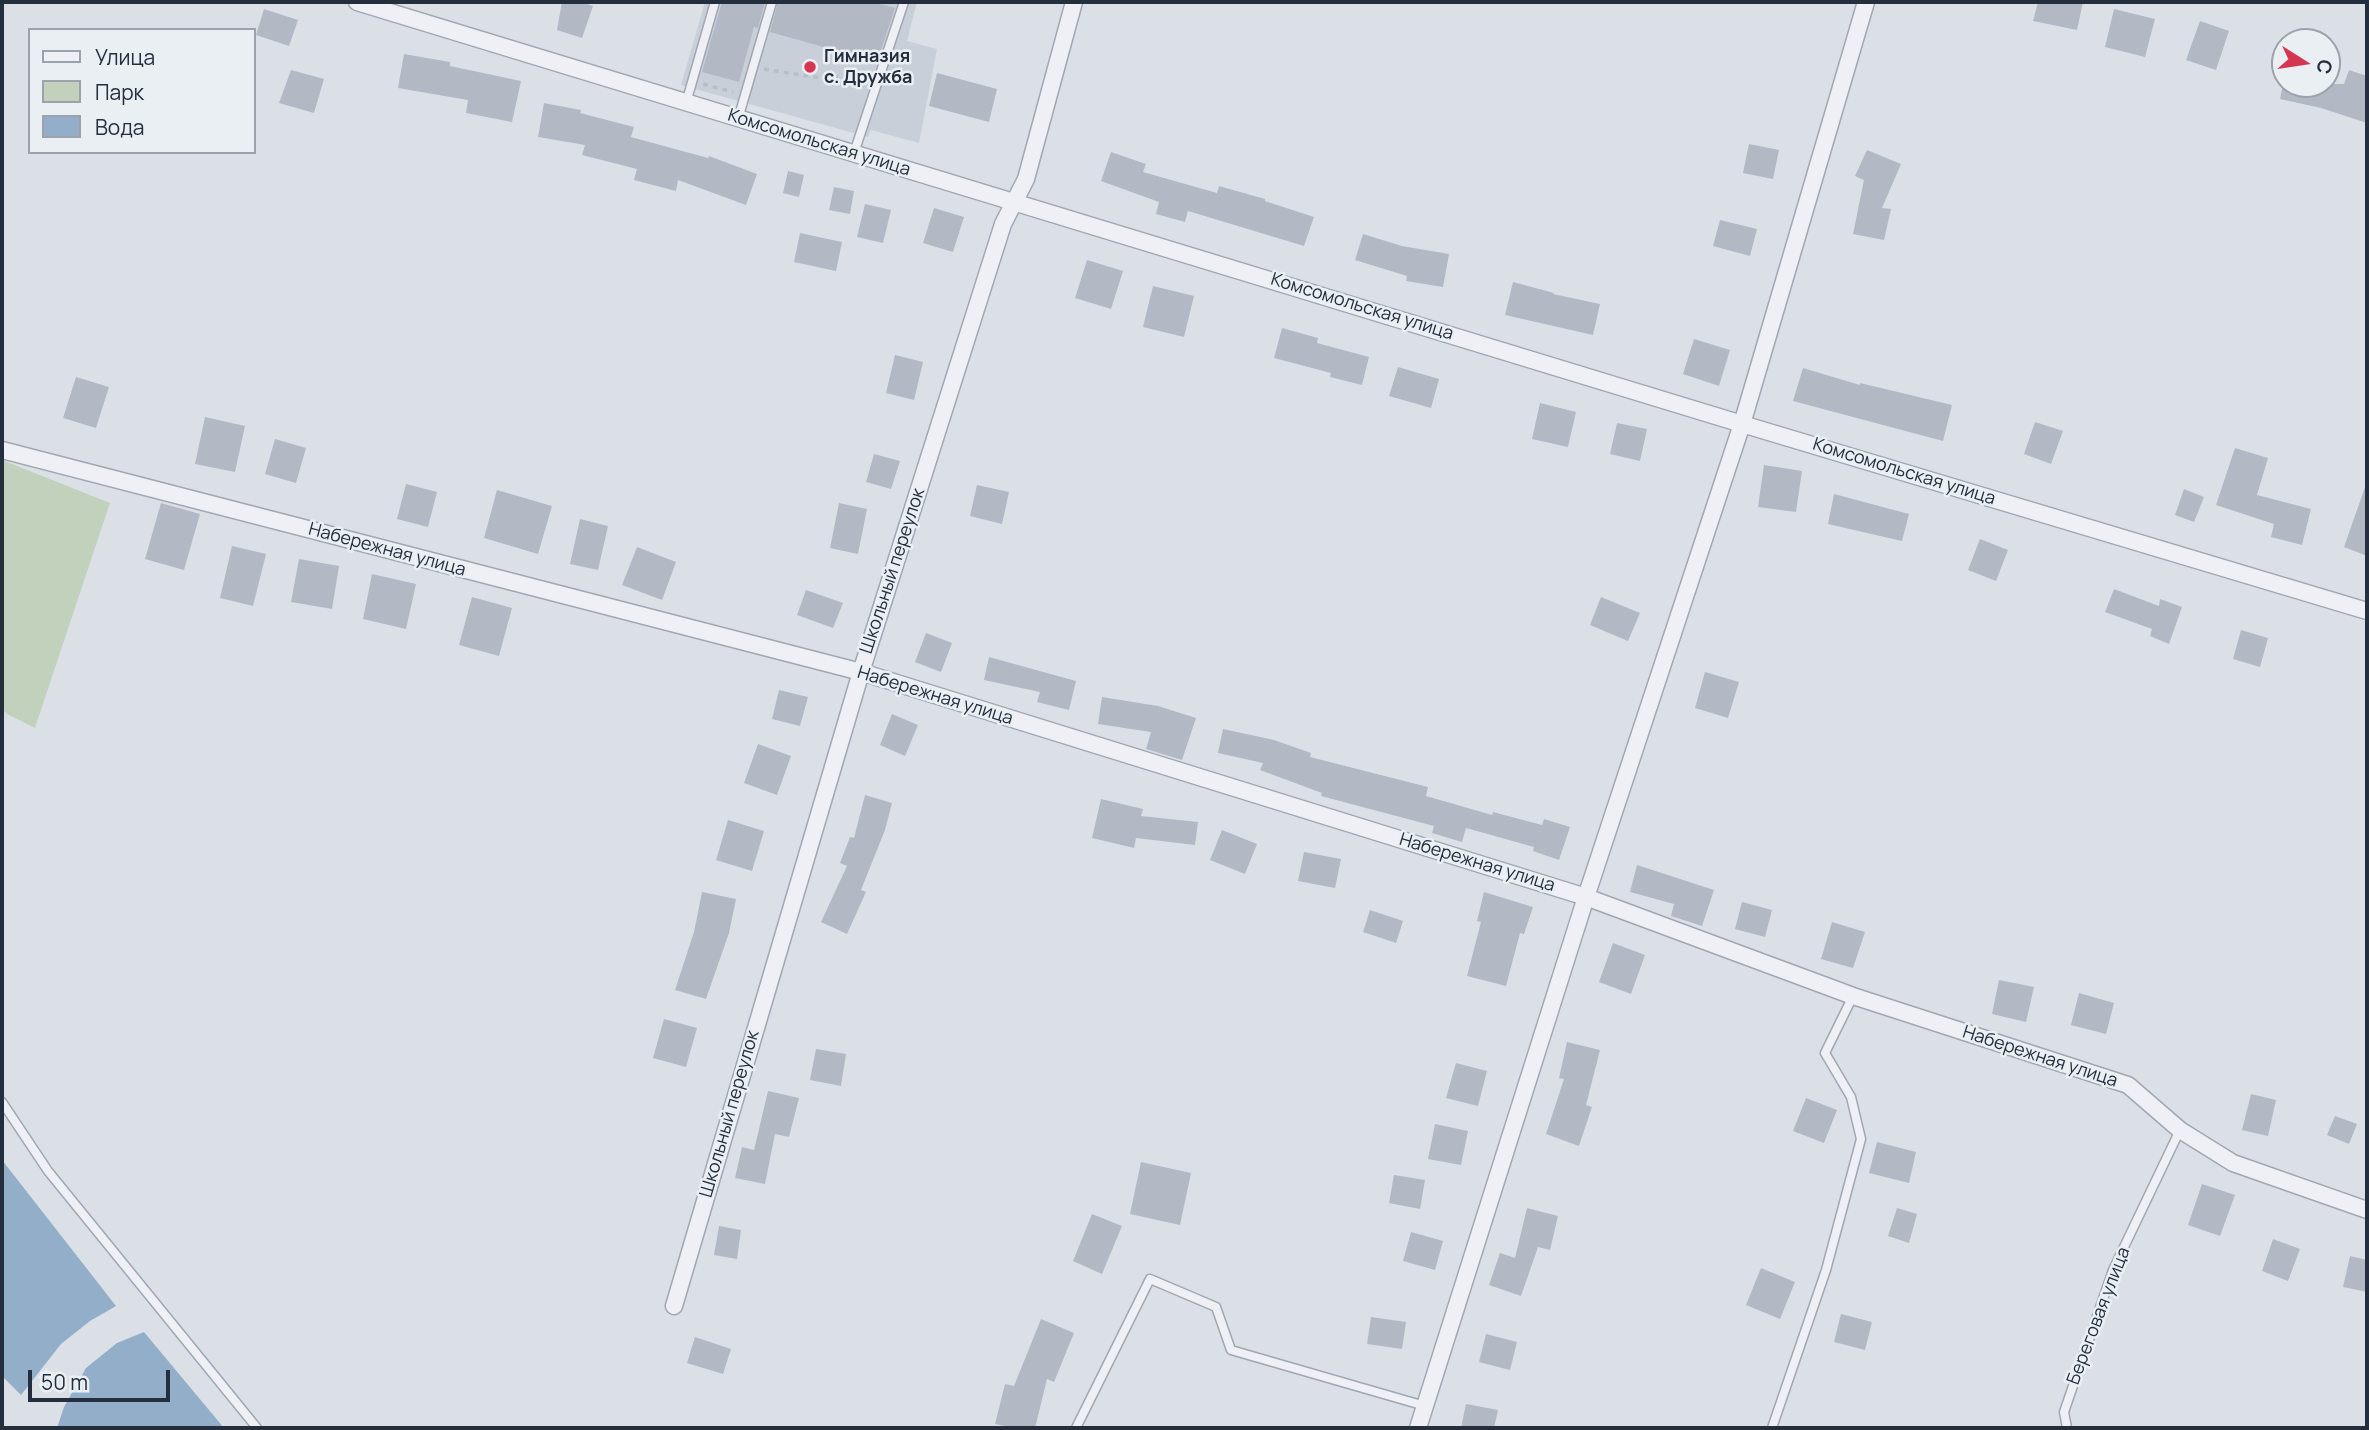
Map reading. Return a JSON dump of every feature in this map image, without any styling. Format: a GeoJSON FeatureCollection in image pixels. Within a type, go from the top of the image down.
{"type":"FeatureCollection","features":[{"type":"Feature","properties":{"kind":"street","name":"Комсомольская улица"},"geometry":{"type":"LineString","coordinates":[[357,2],[1742,424],[2367,611]]}},
{"type":"Feature","properties":{"kind":"street","name":"Школьный переулок"},"geometry":{"type":"LineString","coordinates":[[674,1306],[861,673],[1003,224],[1026,179],[1074,2]]}},
{"type":"Feature","properties":{"kind":"street"},"geometry":{"type":"LineString","coordinates":[[1418,1428],[1586,897],[1742,424],[1866,2]]}},
{"type":"Feature","properties":{"kind":"street","name":"Набережная улица"},"geometry":{"type":"LineString","coordinates":[[2,450],[861,673],[1586,897],[1853,996],[2128,1085],[2180,1130],[2233,1163],[2367,1210]]}},
{"type":"Feature","properties":{"kind":"lane"},"geometry":{"type":"LineString","coordinates":[[686,103],[715,2]]}},
{"type":"Feature","properties":{"kind":"lane"},"geometry":{"type":"LineString","coordinates":[[738,118],[772,2]]}},
{"type":"Feature","properties":{"kind":"lane"},"geometry":{"type":"LineString","coordinates":[[855,153],[904,2]]}},
{"type":"Feature","properties":{"kind":"lane"},"geometry":{"type":"LineString","coordinates":[[1772,1428],[1826,1270],[1861,1139],[1851,1097],[1825,1053],[1853,996]]}},
{"type":"Feature","properties":{"kind":"lane"},"geometry":{"type":"LineString","coordinates":[[2,1102],[48,1171],[257,1428]]}},
{"type":"Feature","properties":{"kind":"lane","name":"Береговая улица"},"geometry":{"type":"LineString","coordinates":[[2067,1428],[2064,1412],[2113,1270],[2180,1130]]}},
{"type":"Feature","properties":{"kind":"lane"},"geometry":{"type":"LineString","coordinates":[[1076,1428],[1150,1279],[1216,1307],[1231,1350],[1425,1406]]}},
{"type":"Feature","properties":{"kind":"path"},"geometry":{"type":"LineString","coordinates":[[753,67],[827,79],[853,73],[882,73]]}},
{"type":"Feature","properties":{"kind":"path"},"geometry":{"type":"LineString","coordinates":[[693,81],[745,96]]}},
{"type":"Feature","properties":{"kind":"shaded area","name":"Гимназия с. Дружба"},"geometry":{"type":"Polygon","coordinates":[[[705,2],[917,2],[907,41],[937,49],[919,143],[871,130],[868,137],[681,85],[705,2]]]}},
{"type":"Feature","properties":{"kind":"green space"},"geometry":{"type":"Polygon","coordinates":[[[2,460],[110,503],[35,728],[2,709],[2,460]]]}},
{"type":"Feature","properties":{"kind":"water"},"geometry":{"type":"Polygon","coordinates":[[[2,1160],[116,1306],[90,1321],[61,1344],[21,1395],[2,1376],[2,1160]]]}},
{"type":"Feature","properties":{"kind":"water"},"geometry":{"type":"Polygon","coordinates":[[[144,1332],[224,1428],[57,1428],[64,1407],[86,1368],[117,1343],[144,1332]]]}},
{"type":"Feature","properties":{"kind":"building"},"geometry":{"type":"Polygon","coordinates":[[[562,2],[580,2],[593,6],[582,38],[557,30],[562,2]]]}},
{"type":"Feature","properties":{"kind":"building"},"geometry":{"type":"Polygon","coordinates":[[[722,2],[765,2],[758,28],[754,27],[739,82],[702,72],[722,2]]]}},
{"type":"Feature","properties":{"kind":"building"},"geometry":{"type":"Polygon","coordinates":[[[778,2],[874,2],[895,8],[877,62],[770,32],[778,2]]]}},
{"type":"Feature","properties":{"kind":"building"},"geometry":{"type":"Polygon","coordinates":[[[2038,2],[2083,2],[2077,30],[2033,21],[2038,2]]]}},
{"type":"Feature","properties":{"kind":"building"},"geometry":{"type":"Polygon","coordinates":[[[264,9],[298,20],[289,46],[256,35],[264,9]]]}},
{"type":"Feature","properties":{"kind":"building"},"geometry":{"type":"Polygon","coordinates":[[[2114,9],[2155,19],[2145,57],[2105,47],[2114,9]]]}},
{"type":"Feature","properties":{"kind":"building"},"geometry":{"type":"Polygon","coordinates":[[[2200,21],[2229,31],[2216,70],[2186,60],[2200,21]]]}},
{"type":"Feature","properties":{"kind":"building"},"geometry":{"type":"Polygon","coordinates":[[[404,54],[450,62],[450,66],[521,81],[512,122],[466,113],[468,100],[398,88],[404,54]]]}},
{"type":"Feature","properties":{"kind":"building"},"geometry":{"type":"Polygon","coordinates":[[[291,70],[324,79],[314,113],[279,103],[291,70]]]}},
{"type":"Feature","properties":{"kind":"building"},"geometry":{"type":"Polygon","coordinates":[[[2349,70],[2367,76],[2367,123],[2321,108],[2280,99],[2341,98],[2341,84],[2344,84],[2349,70]]]}},
{"type":"Feature","properties":{"kind":"building"},"geometry":{"type":"Polygon","coordinates":[[[937,73],[997,89],[989,122],[929,106],[937,73]]]}},
{"type":"Feature","properties":{"kind":"building"},"geometry":{"type":"Polygon","coordinates":[[[544,103],[581,110],[580,113],[634,127],[631,137],[708,158],[709,156],[757,174],[746,205],[678,180],[676,191],[634,180],[637,169],[582,155],[585,145],[538,137],[544,103]]]}},
{"type":"Feature","properties":{"kind":"building"},"geometry":{"type":"Polygon","coordinates":[[[1749,144],[1779,150],[1773,179],[1743,173],[1749,144]]]}},
{"type":"Feature","properties":{"kind":"building"},"geometry":{"type":"Polygon","coordinates":[[[1867,150],[1901,164],[1882,208],[1891,209],[1884,240],[1853,234],[1864,180],[1855,176],[1867,150]]]}},
{"type":"Feature","properties":{"kind":"building"},"geometry":{"type":"Polygon","coordinates":[[[1111,152],[1146,164],[1143,172],[1217,193],[1219,186],[1314,217],[1304,246],[1188,211],[1185,222],[1156,214],[1159,202],[1101,181],[1111,152]]]}},
{"type":"Feature","properties":{"kind":"building"},"geometry":{"type":"Polygon","coordinates":[[[788,171],[804,175],[799,197],[783,193],[788,171]]]}},
{"type":"Feature","properties":{"kind":"building"},"geometry":{"type":"Polygon","coordinates":[[[834,187],[854,191],[850,214],[829,210],[834,187]]]}},
{"type":"Feature","properties":{"kind":"building"},"geometry":{"type":"Polygon","coordinates":[[[865,204],[891,210],[883,243],[857,237],[865,204]]]}},
{"type":"Feature","properties":{"kind":"building"},"geometry":{"type":"Polygon","coordinates":[[[934,208],[964,217],[953,252],[923,243],[934,208]]]}},
{"type":"Feature","properties":{"kind":"building"},"geometry":{"type":"Polygon","coordinates":[[[1720,220],[1757,229],[1750,256],[1713,246],[1720,220]]]}},
{"type":"Feature","properties":{"kind":"building"},"geometry":{"type":"Polygon","coordinates":[[[800,233],[842,242],[836,271],[794,262],[800,233]]]}},
{"type":"Feature","properties":{"kind":"building"},"geometry":{"type":"Polygon","coordinates":[[[1363,234],[1402,246],[1449,254],[1443,287],[1406,281],[1407,276],[1355,260],[1363,234]]]}},
{"type":"Feature","properties":{"kind":"building"},"geometry":{"type":"Polygon","coordinates":[[[1087,260],[1123,271],[1111,309],[1075,298],[1087,260]]]}},
{"type":"Feature","properties":{"kind":"building"},"geometry":{"type":"Polygon","coordinates":[[[1513,282],[1600,304],[1593,335],[1505,315],[1513,282]]]}},
{"type":"Feature","properties":{"kind":"building"},"geometry":{"type":"Polygon","coordinates":[[[1153,286],[1194,296],[1184,337],[1143,327],[1153,286]]]}},
{"type":"Feature","properties":{"kind":"building"},"geometry":{"type":"Polygon","coordinates":[[[1282,328],[1318,338],[1317,343],[1369,357],[1362,385],[1330,377],[1331,373],[1274,358],[1282,328]]]}},
{"type":"Feature","properties":{"kind":"building"},"geometry":{"type":"Polygon","coordinates":[[[1694,339],[1730,350],[1719,386],[1683,374],[1694,339]]]}},
{"type":"Feature","properties":{"kind":"building"},"geometry":{"type":"Polygon","coordinates":[[[895,355],[923,362],[914,400],[886,393],[895,355]]]}},
{"type":"Feature","properties":{"kind":"building"},"geometry":{"type":"Polygon","coordinates":[[[1398,367],[1439,379],[1431,408],[1389,396],[1398,367]]]}},
{"type":"Feature","properties":{"kind":"building"},"geometry":{"type":"Polygon","coordinates":[[[1803,368],[1860,385],[1952,405],[1943,441],[1793,401],[1803,368]]]}},
{"type":"Feature","properties":{"kind":"building"},"geometry":{"type":"Polygon","coordinates":[[[76,377],[109,387],[96,428],[63,418],[76,377]]]}},
{"type":"Feature","properties":{"kind":"building"},"geometry":{"type":"Polygon","coordinates":[[[1540,403],[1576,412],[1568,447],[1532,439],[1540,403]]]}},
{"type":"Feature","properties":{"kind":"building"},"geometry":{"type":"Polygon","coordinates":[[[205,417],[245,426],[235,472],[195,464],[205,417]]]}},
{"type":"Feature","properties":{"kind":"building"},"geometry":{"type":"Polygon","coordinates":[[[2035,422],[2063,431],[2051,464],[2024,454],[2035,422]]]}},
{"type":"Feature","properties":{"kind":"building"},"geometry":{"type":"Polygon","coordinates":[[[1617,423],[1647,429],[1640,461],[1610,454],[1617,423]]]}},
{"type":"Feature","properties":{"kind":"building"},"geometry":{"type":"Polygon","coordinates":[[[275,439],[306,448],[296,483],[265,474],[275,439]]]}},
{"type":"Feature","properties":{"kind":"building"},"geometry":{"type":"Polygon","coordinates":[[[2235,448],[2268,458],[2257,495],[2311,509],[2302,545],[2271,537],[2274,524],[2216,505],[2235,448]]]}},
{"type":"Feature","properties":{"kind":"building"},"geometry":{"type":"Polygon","coordinates":[[[874,454],[900,461],[891,489],[866,482],[874,454]]]}},
{"type":"Feature","properties":{"kind":"building"},"geometry":{"type":"Polygon","coordinates":[[[1764,465],[1802,471],[1796,512],[1758,507],[1764,465]]]}},
{"type":"Feature","properties":{"kind":"building"},"geometry":{"type":"Polygon","coordinates":[[[406,484],[437,492],[428,527],[397,519],[406,484]]]}},
{"type":"Feature","properties":{"kind":"building"},"geometry":{"type":"Polygon","coordinates":[[[977,485],[1009,492],[1002,524],[970,516],[977,485]]]}},
{"type":"Feature","properties":{"kind":"building"},"geometry":{"type":"Polygon","coordinates":[[[2365,487],[2367,488],[2367,556],[2344,547],[2365,487]]]}},
{"type":"Feature","properties":{"kind":"building"},"geometry":{"type":"Polygon","coordinates":[[[2184,489],[2204,497],[2194,522],[2175,515],[2184,489]]]}},
{"type":"Feature","properties":{"kind":"building"},"geometry":{"type":"Polygon","coordinates":[[[497,490],[552,506],[538,554],[484,538],[497,490]]]}},
{"type":"Feature","properties":{"kind":"building"},"geometry":{"type":"Polygon","coordinates":[[[1834,494],[1909,514],[1902,541],[1828,524],[1834,494]]]}},
{"type":"Feature","properties":{"kind":"building"},"geometry":{"type":"Polygon","coordinates":[[[161,503],[200,514],[184,570],[145,559],[161,503]]]}},
{"type":"Feature","properties":{"kind":"building"},"geometry":{"type":"Polygon","coordinates":[[[839,503],[867,509],[858,554],[830,548],[839,503]]]}},
{"type":"Feature","properties":{"kind":"building"},"geometry":{"type":"Polygon","coordinates":[[[580,519],[608,526],[598,570],[570,564],[580,519]]]}},
{"type":"Feature","properties":{"kind":"building"},"geometry":{"type":"Polygon","coordinates":[[[1980,539],[2008,550],[1996,581],[1968,570],[1980,539]]]}},
{"type":"Feature","properties":{"kind":"building"},"geometry":{"type":"Polygon","coordinates":[[[232,546],[266,554],[253,606],[220,598],[232,546]]]}},
{"type":"Feature","properties":{"kind":"building"},"geometry":{"type":"Polygon","coordinates":[[[637,547],[676,562],[662,600],[622,585],[637,547]]]}},
{"type":"Feature","properties":{"kind":"building"},"geometry":{"type":"Polygon","coordinates":[[[299,559],[339,566],[332,609],[291,602],[299,559]]]}},
{"type":"Feature","properties":{"kind":"building"},"geometry":{"type":"Polygon","coordinates":[[[372,574],[416,584],[406,629],[363,619],[372,574]]]}},
{"type":"Feature","properties":{"kind":"building"},"geometry":{"type":"Polygon","coordinates":[[[2114,589],[2159,606],[2160,599],[2182,607],[2169,644],[2150,636],[2152,629],[2105,612],[2114,589]]]}},
{"type":"Feature","properties":{"kind":"building"},"geometry":{"type":"Polygon","coordinates":[[[806,590],[843,603],[833,628],[797,615],[806,590]]]}},
{"type":"Feature","properties":{"kind":"building"},"geometry":{"type":"Polygon","coordinates":[[[472,597],[512,608],[499,656],[459,645],[472,597]]]}},
{"type":"Feature","properties":{"kind":"building"},"geometry":{"type":"Polygon","coordinates":[[[1601,597],[1640,613],[1628,641],[1590,625],[1601,597]]]}},
{"type":"Feature","properties":{"kind":"building"},"geometry":{"type":"Polygon","coordinates":[[[2241,630],[2268,638],[2260,667],[2233,659],[2241,630]]]}},
{"type":"Feature","properties":{"kind":"building"},"geometry":{"type":"Polygon","coordinates":[[[926,633],[952,643],[941,672],[915,662],[926,633]]]}},
{"type":"Feature","properties":{"kind":"building"},"geometry":{"type":"Polygon","coordinates":[[[989,657],[1076,681],[1069,710],[1037,702],[1040,692],[984,680],[989,657]]]}},
{"type":"Feature","properties":{"kind":"building"},"geometry":{"type":"Polygon","coordinates":[[[1705,672],[1739,682],[1728,718],[1695,708],[1705,672]]]}},
{"type":"Feature","properties":{"kind":"building"},"geometry":{"type":"Polygon","coordinates":[[[779,690],[808,697],[800,726],[772,719],[779,690]]]}},
{"type":"Feature","properties":{"kind":"building"},"geometry":{"type":"Polygon","coordinates":[[[1102,697],[1158,706],[1196,718],[1182,760],[1146,749],[1151,732],[1098,724],[1102,697]]]}},
{"type":"Feature","properties":{"kind":"building"},"geometry":{"type":"Polygon","coordinates":[[[892,714],[918,725],[905,756],[880,745],[892,714]]]}},
{"type":"Feature","properties":{"kind":"building"},"geometry":{"type":"Polygon","coordinates":[[[1223,729],[1274,740],[1311,753],[1310,757],[1428,787],[1426,796],[1492,815],[1493,812],[1542,825],[1544,819],[1570,827],[1559,860],[1533,851],[1534,847],[1466,828],[1462,842],[1432,833],[1434,826],[1321,796],[1322,793],[1260,770],[1263,763],[1218,753],[1223,729]]]}},
{"type":"Feature","properties":{"kind":"building"},"geometry":{"type":"Polygon","coordinates":[[[758,744],[791,756],[777,795],[744,783],[758,744]]]}},
{"type":"Feature","properties":{"kind":"building"},"geometry":{"type":"Polygon","coordinates":[[[865,795],[892,803],[885,830],[861,890],[866,892],[847,934],[821,922],[847,866],[840,863],[850,837],[854,838],[865,795]]]}},
{"type":"Feature","properties":{"kind":"building"},"geometry":{"type":"Polygon","coordinates":[[[1101,799],[1143,809],[1141,816],[1198,822],[1195,845],[1136,838],[1134,848],[1092,838],[1101,799]]]}},
{"type":"Feature","properties":{"kind":"building"},"geometry":{"type":"Polygon","coordinates":[[[728,820],[764,831],[752,871],[716,860],[728,820]]]}},
{"type":"Feature","properties":{"kind":"building"},"geometry":{"type":"Polygon","coordinates":[[[1222,830],[1257,844],[1245,874],[1210,860],[1222,830]]]}},
{"type":"Feature","properties":{"kind":"building"},"geometry":{"type":"Polygon","coordinates":[[[1304,852],[1341,859],[1335,888],[1298,881],[1304,852]]]}},
{"type":"Feature","properties":{"kind":"building"},"geometry":{"type":"Polygon","coordinates":[[[1637,865],[1714,890],[1702,926],[1671,916],[1674,904],[1630,892],[1637,865]]]}},
{"type":"Feature","properties":{"kind":"building"},"geometry":{"type":"Polygon","coordinates":[[[702,892],[736,899],[729,933],[706,999],[675,990],[694,932],[702,892]]]}},
{"type":"Feature","properties":{"kind":"building"},"geometry":{"type":"Polygon","coordinates":[[[1484,892],[1533,907],[1524,934],[1520,933],[1506,986],[1467,976],[1481,922],[1477,921],[1484,892]]]}},
{"type":"Feature","properties":{"kind":"building"},"geometry":{"type":"Polygon","coordinates":[[[1742,902],[1772,910],[1765,937],[1735,929],[1742,902]]]}},
{"type":"Feature","properties":{"kind":"building"},"geometry":{"type":"Polygon","coordinates":[[[1370,910],[1403,921],[1396,943],[1363,932],[1370,910]]]}},
{"type":"Feature","properties":{"kind":"building"},"geometry":{"type":"Polygon","coordinates":[[[1832,922],[1865,932],[1853,968],[1821,959],[1832,922]]]}},
{"type":"Feature","properties":{"kind":"building"},"geometry":{"type":"Polygon","coordinates":[[[1613,943],[1645,955],[1631,994],[1599,982],[1613,943]]]}},
{"type":"Feature","properties":{"kind":"building"},"geometry":{"type":"Polygon","coordinates":[[[1999,980],[2034,987],[2026,1022],[1992,1014],[1999,980]]]}},
{"type":"Feature","properties":{"kind":"building"},"geometry":{"type":"Polygon","coordinates":[[[2079,993],[2114,1003],[2106,1034],[2071,1025],[2079,993]]]}},
{"type":"Feature","properties":{"kind":"building"},"geometry":{"type":"Polygon","coordinates":[[[664,1019],[697,1028],[686,1067],[653,1058],[664,1019]]]}},
{"type":"Feature","properties":{"kind":"building"},"geometry":{"type":"Polygon","coordinates":[[[1567,1042],[1600,1050],[1586,1105],[1592,1107],[1579,1146],[1546,1134],[1564,1079],[1559,1078],[1567,1042]]]}},
{"type":"Feature","properties":{"kind":"building"},"geometry":{"type":"Polygon","coordinates":[[[816,1049],[846,1054],[841,1086],[810,1080],[816,1049]]]}},
{"type":"Feature","properties":{"kind":"building"},"geometry":{"type":"Polygon","coordinates":[[[1456,1063],[1487,1071],[1478,1106],[1446,1098],[1456,1063]]]}},
{"type":"Feature","properties":{"kind":"building"},"geometry":{"type":"Polygon","coordinates":[[[768,1091],[799,1098],[789,1137],[775,1134],[765,1184],[735,1178],[742,1147],[754,1150],[768,1091]]]}},
{"type":"Feature","properties":{"kind":"building"},"geometry":{"type":"Polygon","coordinates":[[[2251,1094],[2276,1100],[2268,1136],[2242,1130],[2251,1094]]]}},
{"type":"Feature","properties":{"kind":"building"},"geometry":{"type":"Polygon","coordinates":[[[1806,1098],[1837,1110],[1824,1143],[1793,1131],[1806,1098]]]}},
{"type":"Feature","properties":{"kind":"building"},"geometry":{"type":"Polygon","coordinates":[[[2335,1116],[2357,1124],[2349,1144],[2327,1135],[2335,1116]]]}},
{"type":"Feature","properties":{"kind":"building"},"geometry":{"type":"Polygon","coordinates":[[[1435,1124],[1468,1131],[1461,1165],[1428,1159],[1435,1124]]]}},
{"type":"Feature","properties":{"kind":"building"},"geometry":{"type":"Polygon","coordinates":[[[1877,1142],[1916,1152],[1909,1183],[1869,1173],[1877,1142]]]}},
{"type":"Feature","properties":{"kind":"building"},"geometry":{"type":"Polygon","coordinates":[[[1141,1162],[1191,1173],[1180,1225],[1130,1214],[1141,1162]]]}},
{"type":"Feature","properties":{"kind":"building"},"geometry":{"type":"Polygon","coordinates":[[[1394,1175],[1425,1180],[1420,1209],[1389,1203],[1394,1175]]]}},
{"type":"Feature","properties":{"kind":"building"},"geometry":{"type":"Polygon","coordinates":[[[2202,1184],[2235,1195],[2220,1236],[2188,1225],[2202,1184]]]}},
{"type":"Feature","properties":{"kind":"building"},"geometry":{"type":"Polygon","coordinates":[[[1527,1208],[1558,1216],[1550,1250],[1538,1247],[1521,1296],[1489,1285],[1500,1253],[1515,1258],[1527,1208]]]}},
{"type":"Feature","properties":{"kind":"building"},"geometry":{"type":"Polygon","coordinates":[[[1897,1208],[1917,1214],[1909,1243],[1888,1236],[1897,1208]]]}},
{"type":"Feature","properties":{"kind":"building"},"geometry":{"type":"Polygon","coordinates":[[[1092,1214],[1122,1226],[1102,1274],[1073,1261],[1092,1214]]]}},
{"type":"Feature","properties":{"kind":"building"},"geometry":{"type":"Polygon","coordinates":[[[719,1226],[741,1230],[737,1259],[714,1255],[719,1226]]]}},
{"type":"Feature","properties":{"kind":"building"},"geometry":{"type":"Polygon","coordinates":[[[1411,1232],[1443,1241],[1435,1270],[1403,1261],[1411,1232]]]}},
{"type":"Feature","properties":{"kind":"building"},"geometry":{"type":"Polygon","coordinates":[[[2273,1239],[2300,1249],[2288,1281],[2262,1271],[2273,1239]]]}},
{"type":"Feature","properties":{"kind":"building"},"geometry":{"type":"Polygon","coordinates":[[[2350,1256],[2367,1260],[2367,1292],[2343,1287],[2350,1256]]]}},
{"type":"Feature","properties":{"kind":"building"},"geometry":{"type":"Polygon","coordinates":[[[1761,1268],[1795,1282],[1780,1319],[1746,1305],[1761,1268]]]}},
{"type":"Feature","properties":{"kind":"building"},"geometry":{"type":"Polygon","coordinates":[[[1841,1314],[1872,1322],[1865,1350],[1834,1342],[1841,1314]]]}},
{"type":"Feature","properties":{"kind":"building"},"geometry":{"type":"Polygon","coordinates":[[[1371,1317],[1406,1322],[1402,1349],[1367,1344],[1371,1317]]]}},
{"type":"Feature","properties":{"kind":"building"},"geometry":{"type":"Polygon","coordinates":[[[1041,1319],[1074,1333],[1054,1382],[1047,1379],[1035,1428],[995,1424],[1005,1384],[1014,1386],[1041,1319]]]}},
{"type":"Feature","properties":{"kind":"building"},"geometry":{"type":"Polygon","coordinates":[[[1486,1334],[1517,1342],[1510,1370],[1479,1362],[1486,1334]]]}},
{"type":"Feature","properties":{"kind":"building"},"geometry":{"type":"Polygon","coordinates":[[[695,1337],[731,1349],[723,1374],[687,1363],[695,1337]]]}},
{"type":"Feature","properties":{"kind":"building"},"geometry":{"type":"Polygon","coordinates":[[[1466,1404],[1498,1410],[1494,1428],[1461,1428],[1466,1404]]]}},
{"type":"Feature","properties":{"kind":"place","name":"Гимназия с. Дружба"},"geometry":{"type":"Point","coordinates":[810,67]}}]}
